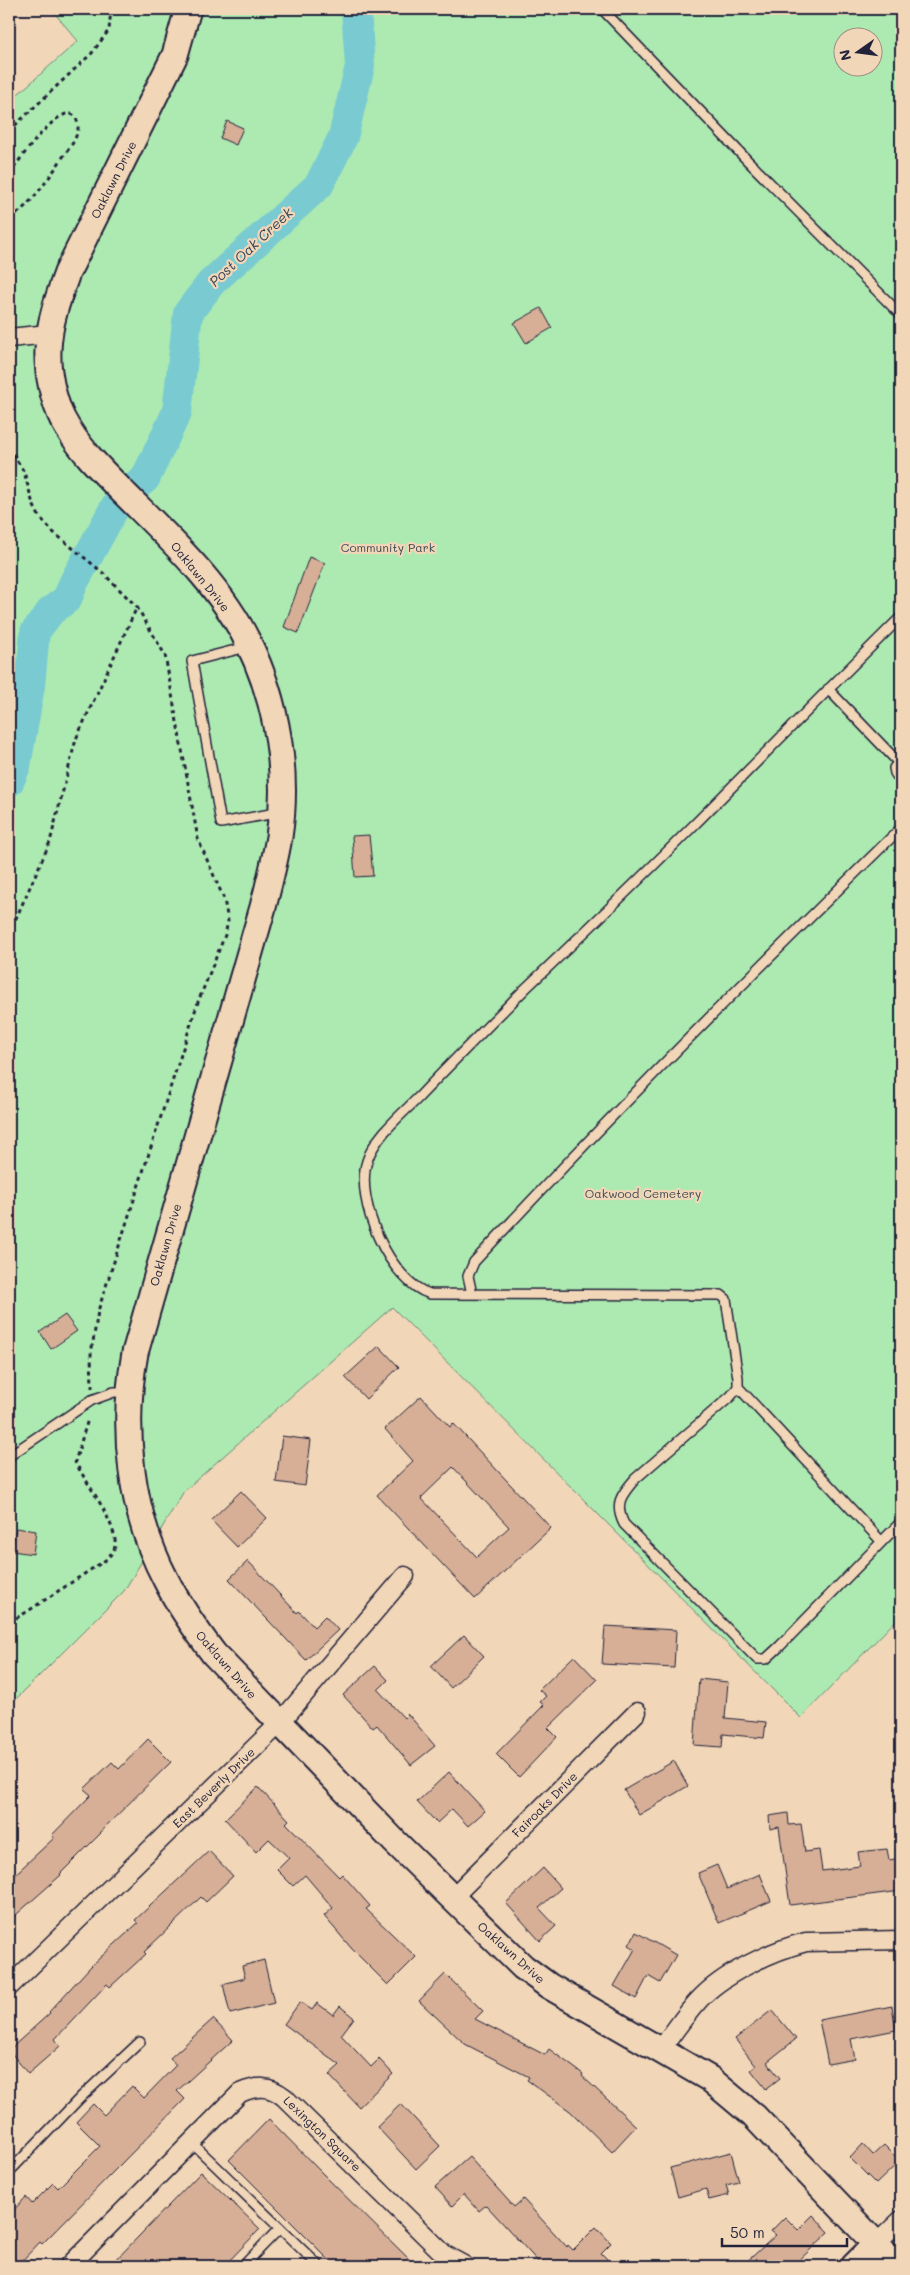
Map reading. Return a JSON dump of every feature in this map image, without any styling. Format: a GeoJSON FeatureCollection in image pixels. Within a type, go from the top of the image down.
{"type":"FeatureCollection","features":[{"type":"Feature","properties":{"kind":"street","name":"Oaklawn Drive"},"geometry":{"type":"LineString","coordinates":[[188,9],[175,55],[67,273],[57,300],[49,334],[48,352],[51,378],[58,407],[71,433],[104,474],[183,554],[217,594],[250,647],[265,684],[280,748],[281,812],[279,836],[264,907],[135,1353],[129,1392],[129,1438],[134,1482],[144,1525],[165,1579],[192,1624],[214,1654],[279,1724],[452,1898],[523,1967],[548,1986],[710,2079],[754,2116],[897,2266]]}},
{"type":"Feature","properties":{"kind":"street"},"geometry":{"type":"LineString","coordinates":[[9,338],[49,334]]}},
{"type":"Feature","properties":{"kind":"street","name":"East Beverly Drive"},"geometry":{"type":"LineString","coordinates":[[9,1987],[279,1724],[405,1576]]}},
{"type":"Feature","properties":{"kind":"street","name":"Fairoaks Drive"},"geometry":{"type":"LineString","coordinates":[[452,1898],[637,1712]]}},
{"type":"Feature","properties":{"kind":"street"},"geometry":{"type":"LineString","coordinates":[[660,2050],[698,2001],[730,1976],[760,1960],[791,1946],[806,1942],[901,1940]]}},
{"type":"Feature","properties":{"kind":"street","name":"Lexington Square"},"geometry":{"type":"LineString","coordinates":[[69,2266],[240,2093],[251,2088],[265,2087],[274,2089],[446,2255],[462,2266]]}},
{"type":"Feature","properties":{"kind":"street"},"geometry":{"type":"LineString","coordinates":[[854,2266],[901,2220]]}},
{"type":"Feature","properties":{"kind":"lane"},"geometry":{"type":"LineString","coordinates":[[602,9],[747,160],[901,315]]}},
{"type":"Feature","properties":{"kind":"lane"},"geometry":{"type":"LineString","coordinates":[[881,1542],[738,1387],[729,1311],[726,1299],[721,1295],[430,1294],[419,1291],[397,1270],[384,1246],[369,1211],[363,1184],[367,1160],[383,1134],[478,1035],[692,827],[901,617]]}},
{"type":"Feature","properties":{"kind":"lane"},"geometry":{"type":"LineString","coordinates":[[250,647],[192,661],[221,823],[281,812]]}},
{"type":"Feature","properties":{"kind":"lane"},"geometry":{"type":"LineString","coordinates":[[828,689],[900,760],[894,768],[901,782]]}},
{"type":"Feature","properties":{"kind":"lane"},"geometry":{"type":"LineString","coordinates":[[472,1294],[468,1276],[474,1262],[577,1152],[901,828]]}},
{"type":"Feature","properties":{"kind":"lane"},"geometry":{"type":"LineString","coordinates":[[738,1387],[731,1396],[623,1492],[619,1513],[624,1524],[757,1659],[766,1659],[901,1522]]}},
{"type":"Feature","properties":{"kind":"lane"},"geometry":{"type":"LineString","coordinates":[[9,1456],[92,1400],[114,1392],[129,1392]]}},
{"type":"Feature","properties":{"kind":"lane"},"geometry":{"type":"LineString","coordinates":[[9,2172],[80,2098],[140,2042]]}},
{"type":"Feature","properties":{"kind":"lane"},"geometry":{"type":"LineString","coordinates":[[191,2142],[280,2228],[313,2264]]}},
{"type":"Feature","properties":{"kind":"lane"},"geometry":{"type":"LineString","coordinates":[[243,2266],[280,2228]]}},
{"type":"Feature","properties":{"kind":"path"},"geometry":{"type":"LineString","coordinates":[[9,131],[92,52],[109,30],[111,9]]}},
{"type":"Feature","properties":{"kind":"path"},"geometry":{"type":"LineString","coordinates":[[9,174],[36,139],[56,118],[63,114],[74,116],[78,126],[71,144],[37,195],[9,220]]}},
{"type":"Feature","properties":{"kind":"path"},"geometry":{"type":"LineString","coordinates":[[9,447],[24,472],[33,504],[40,516],[53,532],[102,572],[137,607],[165,655],[198,839],[224,898],[228,921],[225,935],[198,1002],[98,1311],[91,1354],[92,1400],[75,1462],[115,1536],[115,1548],[107,1559],[9,1622]]}},
{"type":"Feature","properties":{"kind":"path"},"geometry":{"type":"LineString","coordinates":[[9,934],[50,842],[76,739],[137,607]]}},
{"type":"Feature","properties":{"kind":"green space","name":"Community Park"},"geometry":{"type":"Polygon","coordinates":[[[51,9],[901,9],[901,1615],[801,1718],[392,1307],[184,1491],[124,1591],[9,1706],[9,487],[14,481],[9,475],[9,102],[78,41],[51,9]]]}},
{"type":"Feature","properties":{"kind":"building"},"geometry":{"type":"Polygon","coordinates":[[[227,121],[243,128],[236,145],[220,138],[227,121]]]}},
{"type":"Feature","properties":{"kind":"building"},"geometry":{"type":"Polygon","coordinates":[[[541,308],[552,328],[526,343],[514,323],[541,308]]]}},
{"type":"Feature","properties":{"kind":"building"},"geometry":{"type":"Polygon","coordinates":[[[309,557],[325,563],[298,633],[284,627],[309,557]]]}},
{"type":"Feature","properties":{"kind":"building"},"geometry":{"type":"Polygon","coordinates":[[[369,835],[373,876],[355,877],[352,836],[369,835]]]}},
{"type":"Feature","properties":{"kind":"building"},"geometry":{"type":"Polygon","coordinates":[[[65,1315],[77,1331],[51,1349],[40,1332],[65,1315]]]}},
{"type":"Feature","properties":{"kind":"building"},"geometry":{"type":"Polygon","coordinates":[[[379,1346],[399,1367],[366,1399],[345,1377],[379,1346]]]}},
{"type":"Feature","properties":{"kind":"building"},"geometry":{"type":"Polygon","coordinates":[[[421,1396],[450,1427],[453,1423],[551,1528],[475,1599],[377,1495],[413,1461],[385,1429],[421,1396]],[[453,1467],[421,1498],[477,1557],[509,1527],[453,1467]]]}},
{"type":"Feature","properties":{"kind":"building"},"geometry":{"type":"Polygon","coordinates":[[[282,1436],[311,1440],[305,1486],[276,1482],[282,1436]]]}},
{"type":"Feature","properties":{"kind":"building"},"geometry":{"type":"Polygon","coordinates":[[[241,1491],[267,1518],[237,1547],[211,1520],[241,1491]]]}},
{"type":"Feature","properties":{"kind":"building"},"geometry":{"type":"Polygon","coordinates":[[[16,1528],[36,1531],[33,1554],[12,1551],[16,1528]]]}},
{"type":"Feature","properties":{"kind":"building"},"geometry":{"type":"Polygon","coordinates":[[[248,1561],[297,1613],[299,1611],[314,1627],[325,1616],[338,1630],[306,1660],[229,1579],[248,1561]]]}},
{"type":"Feature","properties":{"kind":"building"},"geometry":{"type":"Polygon","coordinates":[[[605,1626],[676,1630],[674,1668],[602,1664],[605,1626]]]}},
{"type":"Feature","properties":{"kind":"building"},"geometry":{"type":"Polygon","coordinates":[[[464,1635],[484,1656],[451,1688],[431,1666],[464,1635]]]}},
{"type":"Feature","properties":{"kind":"building"},"geometry":{"type":"Polygon","coordinates":[[[574,1656],[597,1680],[548,1728],[557,1737],[519,1777],[496,1754],[544,1705],[540,1702],[546,1696],[539,1690],[574,1656]]]}},
{"type":"Feature","properties":{"kind":"building"},"geometry":{"type":"Polygon","coordinates":[[[375,1666],[388,1680],[378,1690],[404,1718],[408,1714],[435,1746],[411,1765],[377,1725],[373,1728],[343,1695],[375,1666]]]}},
{"type":"Feature","properties":{"kind":"building"},"geometry":{"type":"Polygon","coordinates":[[[699,1679],[728,1682],[725,1718],[766,1722],[764,1738],[723,1734],[722,1747],[694,1745],[699,1679]]]}},
{"type":"Feature","properties":{"kind":"building"},"geometry":{"type":"Polygon","coordinates":[[[148,1739],[171,1762],[100,1832],[61,1875],[9,1921],[9,1880],[54,1838],[52,1835],[91,1795],[84,1789],[112,1762],[119,1769],[148,1739]]]}},
{"type":"Feature","properties":{"kind":"building"},"geometry":{"type":"Polygon","coordinates":[[[674,1761],[688,1786],[639,1815],[624,1790],[674,1761]]]}},
{"type":"Feature","properties":{"kind":"building"},"geometry":{"type":"Polygon","coordinates":[[[449,1772],[485,1811],[468,1826],[452,1809],[437,1823],[417,1802],[449,1772]]]}},
{"type":"Feature","properties":{"kind":"building"},"geometry":{"type":"Polygon","coordinates":[[[258,1787],[289,1820],[286,1823],[339,1877],[342,1874],[370,1906],[366,1909],[416,1957],[388,1985],[352,1949],[324,1916],[333,1908],[305,1875],[293,1886],[277,1870],[289,1858],[269,1839],[256,1852],[225,1819],[258,1787]]]}},
{"type":"Feature","properties":{"kind":"building"},"geometry":{"type":"Polygon","coordinates":[[[788,1813],[789,1825],[801,1824],[805,1852],[819,1850],[822,1871],[860,1866],[858,1852],[887,1849],[889,1860],[901,1858],[901,1891],[790,1905],[779,1827],[770,1829],[769,1816],[788,1813]]]}},
{"type":"Feature","properties":{"kind":"building"},"geometry":{"type":"Polygon","coordinates":[[[209,1851],[233,1876],[206,1902],[201,1897],[144,1952],[146,1954],[110,1987],[107,1984],[55,2039],[60,2046],[28,2074],[9,2050],[50,2013],[91,1966],[138,1923],[135,1920],[209,1851]]]}},
{"type":"Feature","properties":{"kind":"building"},"geometry":{"type":"Polygon","coordinates":[[[717,1865],[727,1889],[760,1874],[771,1901],[719,1923],[698,1873],[717,1865]]]}},
{"type":"Feature","properties":{"kind":"building"},"geometry":{"type":"Polygon","coordinates":[[[543,1868],[561,1888],[539,1908],[556,1926],[540,1941],[506,1903],[543,1868]]]}},
{"type":"Feature","properties":{"kind":"building"},"geometry":{"type":"Polygon","coordinates":[[[636,1932],[676,1955],[660,1983],[648,1976],[636,1999],[614,1986],[635,1949],[629,1945],[636,1932]]]}},
{"type":"Feature","properties":{"kind":"building"},"geometry":{"type":"Polygon","coordinates":[[[264,1960],[274,2003],[230,2014],[223,1984],[245,1978],[242,1966],[264,1960]]]}},
{"type":"Feature","properties":{"kind":"building"},"geometry":{"type":"Polygon","coordinates":[[[445,1974],[483,2011],[475,2019],[545,2055],[549,2049],[583,2074],[582,2076],[636,2126],[612,2152],[570,2111],[527,2080],[529,2077],[465,2044],[419,2001],[445,1974]]]}},
{"type":"Feature","properties":{"kind":"building"},"geometry":{"type":"Polygon","coordinates":[[[300,2002],[312,2010],[317,2003],[333,2015],[340,2006],[354,2018],[341,2035],[371,2067],[379,2059],[393,2074],[359,2107],[329,2075],[340,2065],[284,2024],[300,2002]]]}},
{"type":"Feature","properties":{"kind":"building"},"geometry":{"type":"Polygon","coordinates":[[[892,2006],[896,2030],[851,2039],[855,2059],[828,2064],[819,2020],[892,2006]]]}},
{"type":"Feature","properties":{"kind":"building"},"geometry":{"type":"Polygon","coordinates":[[[772,2010],[796,2039],[767,2062],[780,2078],[766,2089],[751,2070],[756,2066],[735,2039],[772,2010]]]}},
{"type":"Feature","properties":{"kind":"building"},"geometry":{"type":"Polygon","coordinates":[[[213,2019],[233,2040],[177,2091],[185,2099],[42,2244],[40,2242],[17,2266],[9,2266],[9,2215],[26,2197],[32,2204],[53,2183],[58,2188],[100,2146],[76,2122],[93,2104],[104,2115],[132,2086],[144,2098],[176,2065],[170,2058],[213,2019]]]}},
{"type":"Feature","properties":{"kind":"building"},"geometry":{"type":"Polygon","coordinates":[[[401,2104],[440,2146],[416,2169],[377,2127],[401,2104]]]}},
{"type":"Feature","properties":{"kind":"building"},"geometry":{"type":"Polygon","coordinates":[[[269,2119],[416,2266],[335,2266],[229,2160],[269,2119]]]}},
{"type":"Feature","properties":{"kind":"building"},"geometry":{"type":"Polygon","coordinates":[[[863,2144],[873,2155],[884,2145],[900,2161],[876,2184],[850,2158],[863,2144]]]}},
{"type":"Feature","properties":{"kind":"building"},"geometry":{"type":"Polygon","coordinates":[[[731,2152],[739,2182],[726,2185],[729,2195],[709,2200],[706,2189],[678,2197],[670,2168],[731,2152]]]}},
{"type":"Feature","properties":{"kind":"building"},"geometry":{"type":"Polygon","coordinates":[[[469,2157],[514,2207],[523,2199],[567,2247],[568,2245],[573,2250],[596,2227],[611,2243],[601,2253],[614,2266],[542,2266],[486,2205],[479,2211],[464,2194],[452,2206],[435,2187],[469,2157]]]}},
{"type":"Feature","properties":{"kind":"building"},"geometry":{"type":"Polygon","coordinates":[[[201,2172],[260,2229],[224,2266],[110,2266],[201,2172]]]}},
{"type":"Feature","properties":{"kind":"building"},"geometry":{"type":"Polygon","coordinates":[[[813,2215],[829,2232],[793,2266],[742,2266],[776,2235],[771,2231],[785,2217],[798,2230],[813,2215]]]}},
{"type":"Feature","properties":{"kind":"waterway","name":"Post Oak Creek"},"geometry":{"type":"LineString","coordinates":[[136,486],[145,479],[177,412],[188,313],[211,283],[319,185],[343,137],[360,66],[356,9]]}},
{"type":"Feature","properties":{"kind":"waterway","name":"Post Oak Creek"},"geometry":{"type":"LineString","coordinates":[[9,782],[16,766],[30,686],[35,632],[51,611],[67,599],[74,582],[115,507]]}},
{"type":"Feature","properties":{"kind":"park label","name":"Oakwood Cemetery"},"geometry":{"type":"Point","coordinates":[643,1194]}}]}
